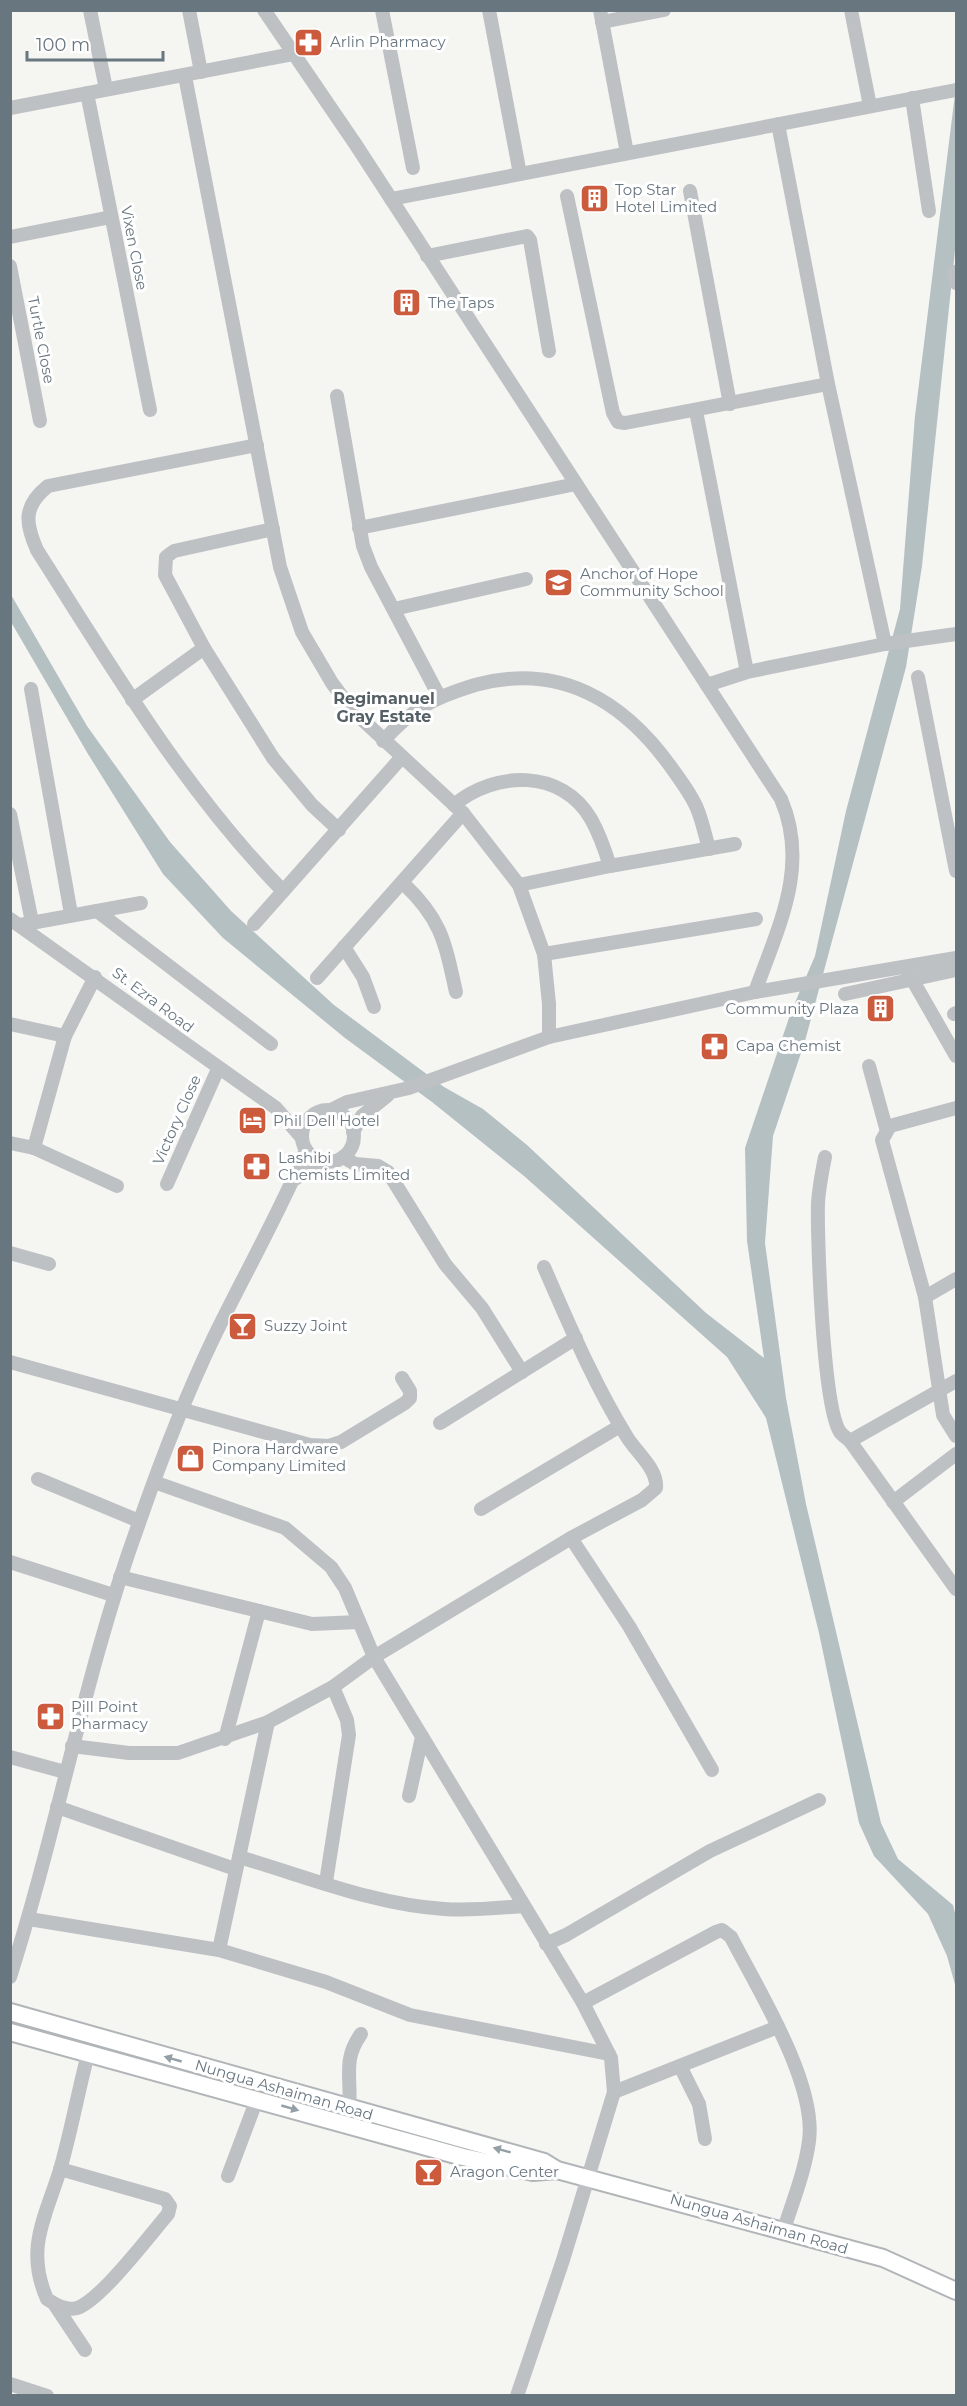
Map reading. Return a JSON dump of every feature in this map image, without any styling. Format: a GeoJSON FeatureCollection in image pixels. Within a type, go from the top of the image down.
{"type":"FeatureCollection","features":[{"type":"Feature","properties":{"kind":"main road","name":"Nungua Ashaiman Road"},"geometry":{"type":"LineString","coordinates":[[10,2012],[350,2109],[535,2166]]}},
{"type":"Feature","properties":{"kind":"main road","name":"Nungua Ashaiman Road"},"geometry":{"type":"LineString","coordinates":[[10,2032],[463,2157],[535,2166],[590,2177],[784,2229],[883,2258],[957,2291]]}},
{"type":"Feature","properties":{"kind":"street"},"geometry":{"type":"LineString","coordinates":[[90,10],[106,89]]}},
{"type":"Feature","properties":{"kind":"street"},"geometry":{"type":"LineString","coordinates":[[189,10],[201,72]]}},
{"type":"Feature","properties":{"kind":"street"},"geometry":{"type":"LineString","coordinates":[[264,10],[391,199],[781,799],[793,831],[793,870],[784,910],[755,992]]}},
{"type":"Feature","properties":{"kind":"street"},"geometry":{"type":"LineString","coordinates":[[382,10],[413,168]]}},
{"type":"Feature","properties":{"kind":"street"},"geometry":{"type":"LineString","coordinates":[[489,10],[520,174]]}},
{"type":"Feature","properties":{"kind":"street"},"geometry":{"type":"LineString","coordinates":[[627,153],[601,16],[664,10]]}},
{"type":"Feature","properties":{"kind":"street"},"geometry":{"type":"LineString","coordinates":[[851,10],[870,106]]}},
{"type":"Feature","properties":{"kind":"street"},"geometry":{"type":"LineString","coordinates":[[10,108],[293,54]]}},
{"type":"Feature","properties":{"kind":"street"},"geometry":{"type":"LineString","coordinates":[[185,76],[280,567],[302,632],[339,692],[383,741],[459,809],[519,885],[544,954],[549,1004],[549,1037]]}},
{"type":"Feature","properties":{"kind":"street"},"geometry":{"type":"LineString","coordinates":[[391,199],[956,90]]}},
{"type":"Feature","properties":{"kind":"street","name":"Vixen Close"},"geometry":{"type":"LineString","coordinates":[[87,93],[150,410]]}},
{"type":"Feature","properties":{"kind":"street"},"geometry":{"type":"LineString","coordinates":[[912,98],[929,211]]}},
{"type":"Feature","properties":{"kind":"street"},"geometry":{"type":"LineString","coordinates":[[778,124],[828,384],[886,644]]}},
{"type":"Feature","properties":{"kind":"street"},"geometry":{"type":"LineString","coordinates":[[690,191],[730,404]]}},
{"type":"Feature","properties":{"kind":"street"},"geometry":{"type":"LineString","coordinates":[[567,196],[615,418],[625,423],[828,384]]}},
{"type":"Feature","properties":{"kind":"street"},"geometry":{"type":"LineString","coordinates":[[10,237],[111,217]]}},
{"type":"Feature","properties":{"kind":"street"},"geometry":{"type":"LineString","coordinates":[[427,256],[527,236],[530,240],[549,351]]}},
{"type":"Feature","properties":{"kind":"street","name":"Turtle Close"},"geometry":{"type":"LineString","coordinates":[[10,266],[40,421]]}},
{"type":"Feature","properties":{"kind":"street"},"geometry":{"type":"LineString","coordinates":[[337,396],[359,528],[371,567],[439,696]]}},
{"type":"Feature","properties":{"kind":"street"},"geometry":{"type":"LineString","coordinates":[[696,411],[747,672]]}},
{"type":"Feature","properties":{"kind":"street"},"geometry":{"type":"LineString","coordinates":[[258,445],[48,486],[36,496],[29,510],[28,530],[37,550],[132,700],[247,855],[283,891]]}},
{"type":"Feature","properties":{"kind":"street"},"geometry":{"type":"LineString","coordinates":[[359,528],[576,484]]}},
{"type":"Feature","properties":{"kind":"street"},"geometry":{"type":"LineString","coordinates":[[273,529],[174,551],[166,557],[165,575],[204,648],[273,758],[312,805],[339,830]]}},
{"type":"Feature","properties":{"kind":"street"},"geometry":{"type":"LineString","coordinates":[[394,609],[526,579]]}},
{"type":"Feature","properties":{"kind":"street"},"geometry":{"type":"LineString","coordinates":[[707,685],[747,672],[886,644],[957,633]]}},
{"type":"Feature","properties":{"kind":"street"},"geometry":{"type":"LineString","coordinates":[[132,700],[204,648]]}},
{"type":"Feature","properties":{"kind":"street"},"geometry":{"type":"LineString","coordinates":[[383,741],[410,714],[439,696],[482,683],[534,677],[574,687],[608,703],[656,746],[686,787],[696,807],[709,849]]}},
{"type":"Feature","properties":{"kind":"street"},"geometry":{"type":"LineString","coordinates":[[918,677],[957,871]]}},
{"type":"Feature","properties":{"kind":"street"},"geometry":{"type":"LineString","coordinates":[[31,689],[70,914]]}},
{"type":"Feature","properties":{"kind":"street"},"geometry":{"type":"LineString","coordinates":[[254,924],[401,758]]}},
{"type":"Feature","properties":{"kind":"street"},"geometry":{"type":"LineString","coordinates":[[317,978],[404,884],[470,792],[499,781],[540,780],[558,788],[590,817],[610,866]]}},
{"type":"Feature","properties":{"kind":"street"},"geometry":{"type":"LineString","coordinates":[[10,814],[21,922],[141,903]]}},
{"type":"Feature","properties":{"kind":"street"},"geometry":{"type":"LineString","coordinates":[[519,885],[735,844]]}},
{"type":"Feature","properties":{"kind":"street"},"geometry":{"type":"LineString","coordinates":[[404,884],[435,917],[444,939],[456,992]]}},
{"type":"Feature","properties":{"kind":"street"},"geometry":{"type":"LineString","coordinates":[[97,911],[271,1044]]}},
{"type":"Feature","properties":{"kind":"street"},"geometry":{"type":"LineString","coordinates":[[544,954],[756,919]]}},
{"type":"Feature","properties":{"kind":"street","name":"St. Ezra Road"},"geometry":{"type":"LineString","coordinates":[[21,922],[218,1069],[276,1108]]}},
{"type":"Feature","properties":{"kind":"street"},"geometry":{"type":"LineString","coordinates":[[344,947],[363,976],[374,1007]]}},
{"type":"Feature","properties":{"kind":"street"},"geometry":{"type":"LineString","coordinates":[[845,994],[957,958]]}},
{"type":"Feature","properties":{"kind":"street"},"geometry":{"type":"LineString","coordinates":[[10,1977],[29,1919],[65,1772],[113,1595],[182,1408],[213,1338],[293,1180],[304,1144],[305,1122],[347,1102],[409,1088],[549,1037],[755,992],[957,970]]}},
{"type":"Feature","properties":{"kind":"street"},"geometry":{"type":"LineString","coordinates":[[909,974],[957,1056]]}},
{"type":"Feature","properties":{"kind":"street"},"geometry":{"type":"LineString","coordinates":[[33,1148],[65,1036],[95,977]]}},
{"type":"Feature","properties":{"kind":"street"},"geometry":{"type":"LineString","coordinates":[[10,1024],[65,1036]]}},
{"type":"Feature","properties":{"kind":"street"},"geometry":{"type":"LineString","coordinates":[[869,1066],[886,1128],[882,1140],[884,1151],[894,1178],[925,1297],[943,1415],[957,1436]]}},
{"type":"Feature","properties":{"kind":"street","name":"Victory Close"},"geometry":{"type":"LineString","coordinates":[[167,1184],[218,1069]]}},
{"type":"Feature","properties":{"kind":"street"},"geometry":{"type":"LineString","coordinates":[[293,1180],[325,1162],[343,1157],[349,1150],[353,1132],[362,1116],[390,1094]]}},
{"type":"Feature","properties":{"kind":"street"},"geometry":{"type":"LineString","coordinates":[[276,1108],[293,1113],[324,1111],[346,1117],[353,1132]]}},
{"type":"Feature","properties":{"kind":"street"},"geometry":{"type":"LineString","coordinates":[[276,1108],[314,1158],[325,1162]]}},
{"type":"Feature","properties":{"kind":"street"},"geometry":{"type":"LineString","coordinates":[[886,1128],[900,1122],[957,1108]]}},
{"type":"Feature","properties":{"kind":"street"},"geometry":{"type":"LineString","coordinates":[[10,1143],[33,1148],[117,1186]]}},
{"type":"Feature","properties":{"kind":"street"},"geometry":{"type":"LineString","coordinates":[[343,1157],[360,1166],[378,1166],[388,1172],[445,1264],[482,1308],[522,1372]]}},
{"type":"Feature","properties":{"kind":"street"},"geometry":{"type":"LineString","coordinates":[[825,1157],[818,1204],[823,1316],[830,1398],[840,1432],[850,1441],[957,1589]]}},
{"type":"Feature","properties":{"kind":"street"},"geometry":{"type":"LineString","coordinates":[[10,1253],[49,1264]]}},
{"type":"Feature","properties":{"kind":"street"},"geometry":{"type":"LineString","coordinates":[[72,1746],[163,1755],[178,1754],[268,1722],[333,1688],[374,1657],[571,1538],[642,1500],[656,1488],[654,1473],[620,1426],[544,1267]]}},
{"type":"Feature","properties":{"kind":"street"},"geometry":{"type":"LineString","coordinates":[[925,1297],[957,1279]]}},
{"type":"Feature","properties":{"kind":"street"},"geometry":{"type":"LineString","coordinates":[[440,1423],[576,1338]]}},
{"type":"Feature","properties":{"kind":"street"},"geometry":{"type":"LineString","coordinates":[[10,1362],[310,1445],[329,1446],[341,1442],[405,1403],[410,1398],[410,1391],[402,1378]]}},
{"type":"Feature","properties":{"kind":"street"},"geometry":{"type":"LineString","coordinates":[[850,1441],[957,1381]]}},
{"type":"Feature","properties":{"kind":"street"},"geometry":{"type":"LineString","coordinates":[[481,1509],[620,1426]]}},
{"type":"Feature","properties":{"kind":"street"},"geometry":{"type":"LineString","coordinates":[[893,1502],[957,1454]]}},
{"type":"Feature","properties":{"kind":"street"},"geometry":{"type":"LineString","coordinates":[[38,1479],[139,1521]]}},
{"type":"Feature","properties":{"kind":"street"},"geometry":{"type":"LineString","coordinates":[[154,1482],[285,1528],[331,1567],[345,1588],[374,1657],[522,1906],[583,2003],[609,2054],[614,2072],[614,2092],[590,2177],[517,2396]]}},
{"type":"Feature","properties":{"kind":"street"},"geometry":{"type":"LineString","coordinates":[[571,1538],[629,1626],[712,1770]]}},
{"type":"Feature","properties":{"kind":"street"},"geometry":{"type":"LineString","coordinates":[[10,1562],[113,1595]]}},
{"type":"Feature","properties":{"kind":"street"},"geometry":{"type":"LineString","coordinates":[[120,1577],[312,1624],[359,1622]]}},
{"type":"Feature","properties":{"kind":"street"},"geometry":{"type":"LineString","coordinates":[[225,1739],[259,1611]]}},
{"type":"Feature","properties":{"kind":"street"},"geometry":{"type":"LineString","coordinates":[[326,1882],[349,1735],[348,1720],[333,1688]]}},
{"type":"Feature","properties":{"kind":"street"},"geometry":{"type":"LineString","coordinates":[[219,1950],[268,1722]]}},
{"type":"Feature","properties":{"kind":"street"},"geometry":{"type":"LineString","coordinates":[[409,1796],[422,1737]]}},
{"type":"Feature","properties":{"kind":"street"},"geometry":{"type":"LineString","coordinates":[[10,1757],[65,1772]]}},
{"type":"Feature","properties":{"kind":"street"},"geometry":{"type":"LineString","coordinates":[[546,1944],[566,1935],[710,1851],[819,1800]]}},
{"type":"Feature","properties":{"kind":"street"},"geometry":{"type":"LineString","coordinates":[[57,1807],[237,1863],[326,1882],[361,1893],[442,1909],[522,1906]]}},
{"type":"Feature","properties":{"kind":"street"},"geometry":{"type":"LineString","coordinates":[[29,1919],[219,1950],[316,1978],[410,2014],[609,2054]]}},
{"type":"Feature","properties":{"kind":"street"},"geometry":{"type":"LineString","coordinates":[[583,2003],[722,1930],[731,1936],[778,2027],[804,2094],[809,2139],[784,2229]]}},
{"type":"Feature","properties":{"kind":"street"},"geometry":{"type":"LineString","coordinates":[[614,2092],[778,2027]]}},
{"type":"Feature","properties":{"kind":"street"},"geometry":{"type":"LineString","coordinates":[[350,2109],[349,2054],[361,2034]]}},
{"type":"Feature","properties":{"kind":"street"},"geometry":{"type":"LineString","coordinates":[[85,2350],[55,2305],[47,2299],[38,2277],[37,2253],[40,2228],[60,2169],[88,2054]]}},
{"type":"Feature","properties":{"kind":"street"},"geometry":{"type":"LineString","coordinates":[[680,2066],[699,2104],[705,2139]]}},
{"type":"Feature","properties":{"kind":"street"},"geometry":{"type":"LineString","coordinates":[[228,2176],[256,2099]]}},
{"type":"Feature","properties":{"kind":"street"},"geometry":{"type":"LineString","coordinates":[[55,2305],[69,2309],[77,2308],[93,2298],[168,2214],[170,2206],[165,2199],[60,2169]]}},
{"type":"Feature","properties":{"kind":"street"},"geometry":{"type":"LineString","coordinates":[[10,2384],[47,2396]]}},
{"type":"Feature","properties":{"kind":"shaded area"},"geometry":{"type":"Polygon","coordinates":[[[956,86],[956,241],[922,566],[906,667],[805,1041],[773,1136],[765,1243],[786,1398],[806,1504],[881,1823],[898,1859],[953,1905],[956,1917],[956,1988],[947,1956],[928,1914],[874,1856],[859,1823],[819,1633],[766,1418],[727,1357],[524,1176],[432,1102],[345,1038],[223,938],[163,874],[88,754],[11,622],[10,593],[87,726],[170,842],[231,911],[334,1005],[444,1087],[483,1109],[527,1145],[706,1313],[764,1358],[747,1241],[745,1148],[791,1012],[815,956],[846,811],[900,609],[915,416],[956,86]]]}},
{"type":"Feature","properties":{"kind":"place","name":"Arlin Pharmacy"},"geometry":{"type":"Point","coordinates":[309,42]}},
{"type":"Feature","properties":{"kind":"place","name":"Top Star Hotel Limited"},"geometry":{"type":"Point","coordinates":[594,199]}},
{"type":"Feature","properties":{"kind":"place","name":"The Taps"},"geometry":{"type":"Point","coordinates":[407,303]}},
{"type":"Feature","properties":{"kind":"place","name":"Anchor of Hope Community School"},"geometry":{"type":"Point","coordinates":[559,583]}},
{"type":"Feature","properties":{"kind":"place","name":"Community Plaza"},"geometry":{"type":"Point","coordinates":[880,1009]}},
{"type":"Feature","properties":{"kind":"place","name":"Capa Chemist"},"geometry":{"type":"Point","coordinates":[715,1046]}},
{"type":"Feature","properties":{"kind":"place","name":"Phil Dell Hotel"},"geometry":{"type":"Point","coordinates":[252,1121]}},
{"type":"Feature","properties":{"kind":"place","name":"Lashibi Chemists Limited"},"geometry":{"type":"Point","coordinates":[257,1167]}},
{"type":"Feature","properties":{"kind":"place","name":"Suzzy Joint"},"geometry":{"type":"Point","coordinates":[243,1326]}},
{"type":"Feature","properties":{"kind":"place","name":"Pinora Hardware Company Limited"},"geometry":{"type":"Point","coordinates":[191,1458]}},
{"type":"Feature","properties":{"kind":"place","name":"Pill Point Pharmacy"},"geometry":{"type":"Point","coordinates":[50,1716]}},
{"type":"Feature","properties":{"kind":"place","name":"Aragon Center"},"geometry":{"type":"Point","coordinates":[429,2172]}},
{"type":"Feature","properties":{"kind":"district","name":"Regimanuel Gray Estate"},"geometry":{"type":"Point","coordinates":[384,707]}}]}
